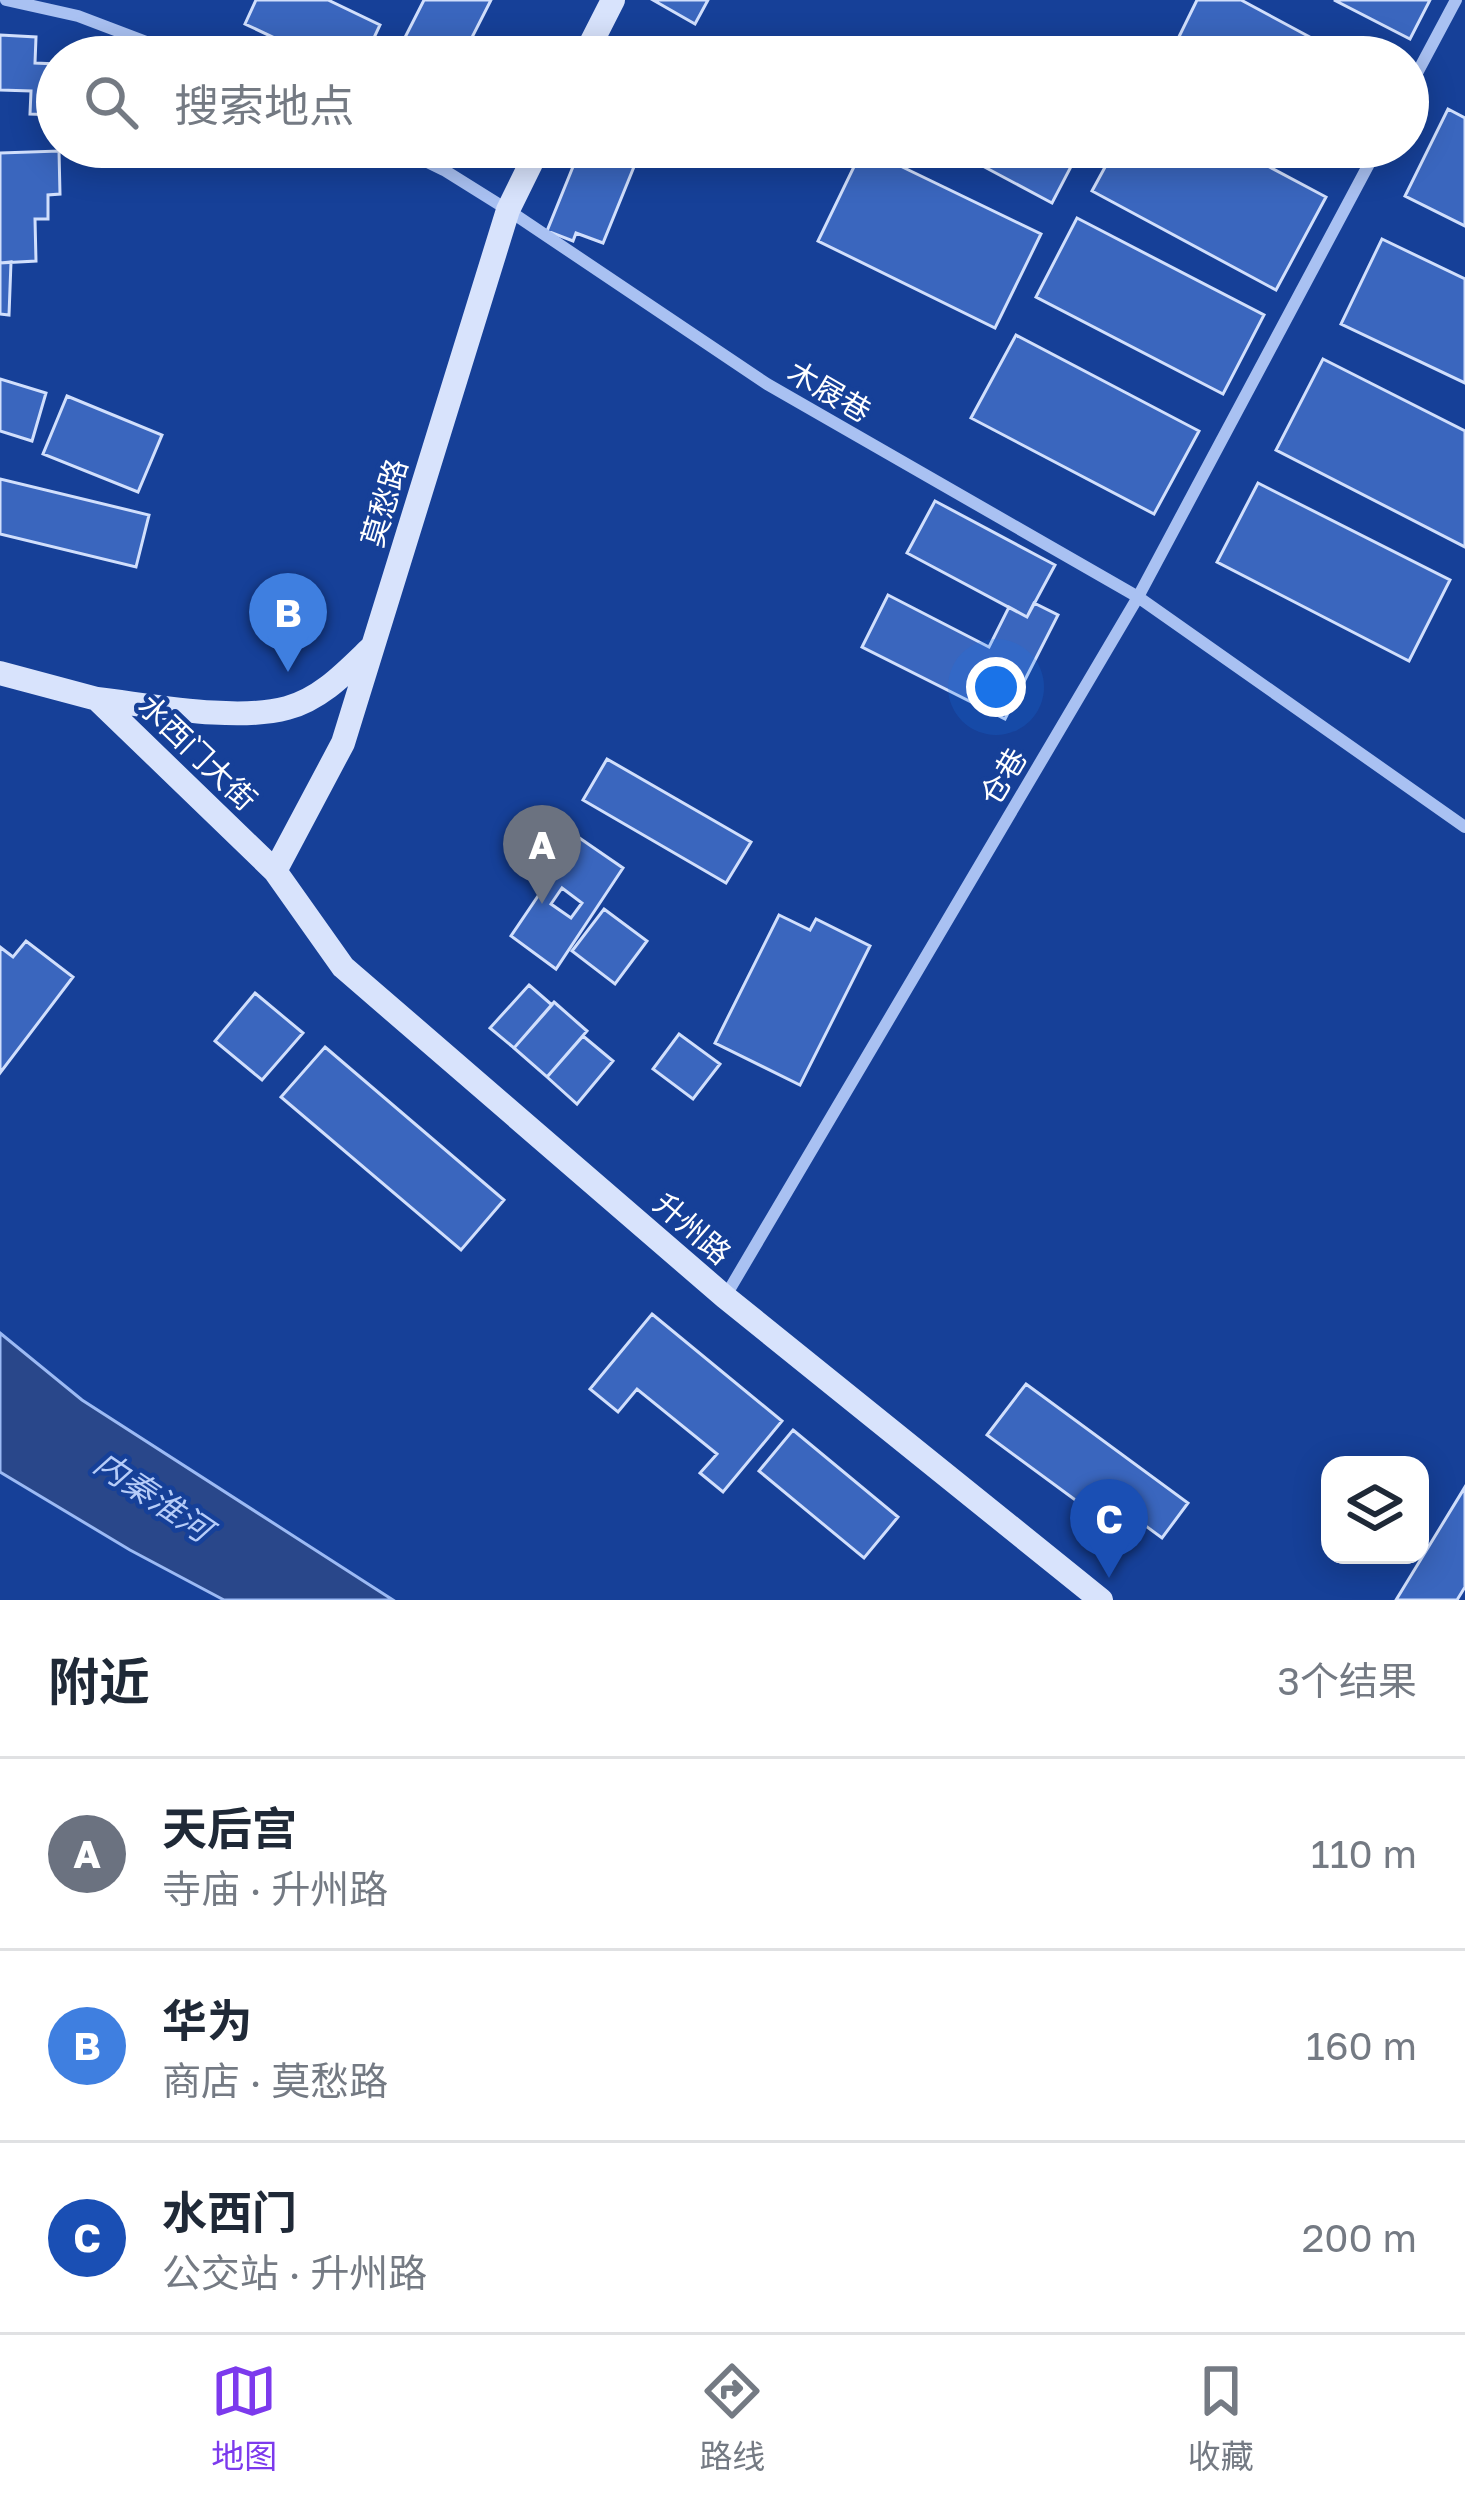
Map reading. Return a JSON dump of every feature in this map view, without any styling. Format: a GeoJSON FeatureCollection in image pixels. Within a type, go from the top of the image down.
{"type":"FeatureCollection","features":[{"type":"Feature","properties":{"kind":"main road"},"geometry":{"type":"LineString","coordinates":[[595,36],[613,0]]}},
{"type":"Feature","properties":{"kind":"main road","name":"莫愁路"},"geometry":{"type":"LineString","coordinates":[[275,871],[343,743],[508,210],[529,168]]}},
{"type":"Feature","properties":{"kind":"main road"},"geometry":{"type":"LineString","coordinates":[[97,699],[222,712],[286,709],[332,686],[372,646]]}},
{"type":"Feature","properties":{"kind":"main road","name":"水西门大街"},"geometry":{"type":"LineString","coordinates":[[0,673],[97,699],[275,871]]}},
{"type":"Feature","properties":{"kind":"main road","name":"升州路"},"geometry":{"type":"LineString","coordinates":[[275,871],[344,967],[725,1297],[1101,1600]]}},
{"type":"Feature","properties":{"kind":"street"},"geometry":{"type":"LineString","coordinates":[[6,0],[78,16],[131,36]]}},
{"type":"Feature","properties":{"kind":"street"},"geometry":{"type":"LineString","coordinates":[[1429,51],[1456,0]]}},
{"type":"Feature","properties":{"kind":"street","name":"木屐巷"},"geometry":{"type":"LineString","coordinates":[[440,168],[767,384],[1138,597],[1465,827]]}},
{"type":"Feature","properties":{"kind":"street","name":"仓巷"},"geometry":{"type":"LineString","coordinates":[[725,1297],[1138,597],[1367,168]]}},
{"type":"Feature","properties":{"kind":"water","name":"内秦淮河"},"geometry":{"type":"Polygon","coordinates":[[[0,1333],[82,1400],[393,1600],[224,1600],[0,1472],[0,1333]]]}},
{"type":"Feature","properties":{"kind":"building"},"geometry":{"type":"Polygon","coordinates":[[[256,0],[328,0],[380,25],[375,36],[270,36],[245,24],[256,0]]]}},
{"type":"Feature","properties":{"kind":"building"},"geometry":{"type":"Polygon","coordinates":[[[424,0],[491,0],[473,36],[406,36],[424,0]]]}},
{"type":"Feature","properties":{"kind":"building"},"geometry":{"type":"Polygon","coordinates":[[[653,0],[708,0],[695,24],[653,0]]]}},
{"type":"Feature","properties":{"kind":"building"},"geometry":{"type":"Polygon","coordinates":[[[1197,0],[1241,0],[1308,36],[1179,36],[1197,0]]]}},
{"type":"Feature","properties":{"kind":"building"},"geometry":{"type":"Polygon","coordinates":[[[1334,0],[1430,0],[1412,36],[1334,0]]]}},
{"type":"Feature","properties":{"kind":"building"},"geometry":{"type":"Polygon","coordinates":[[[0,35],[36,37],[36,114],[30,114],[31,91],[0,90],[0,35]]]}},
{"type":"Feature","properties":{"kind":"building"},"geometry":{"type":"Polygon","coordinates":[[[1448,109],[1465,118],[1465,226],[1405,196],[1419,168],[1429,168],[1429,147],[1448,109]]]}},
{"type":"Feature","properties":{"kind":"building"},"geometry":{"type":"Polygon","coordinates":[[[36,152],[36,168],[59,168],[60,194],[48,195],[48,219],[35,219],[36,261],[0,263],[0,153],[36,152]]]}},
{"type":"Feature","properties":{"kind":"building"},"geometry":{"type":"Polygon","coordinates":[[[572,168],[633,168],[603,243],[576,233],[573,241],[547,231],[572,168]]]}},
{"type":"Feature","properties":{"kind":"building"},"geometry":{"type":"Polygon","coordinates":[[[853,168],[904,168],[1041,234],[995,328],[818,241],[853,168]]]}},
{"type":"Feature","properties":{"kind":"building"},"geometry":{"type":"Polygon","coordinates":[[[986,168],[1070,168],[1052,203],[986,168]]]}},
{"type":"Feature","properties":{"kind":"building"},"geometry":{"type":"Polygon","coordinates":[[[1105,168],[1271,168],[1326,197],[1276,290],[1092,191],[1105,168]]]}},
{"type":"Feature","properties":{"kind":"building"},"geometry":{"type":"Polygon","coordinates":[[[1077,218],[1264,315],[1223,394],[1036,297],[1077,218]]]}},
{"type":"Feature","properties":{"kind":"building"},"geometry":{"type":"Polygon","coordinates":[[[1382,239],[1465,279],[1465,383],[1341,324],[1382,239]]]}},
{"type":"Feature","properties":{"kind":"building"},"geometry":{"type":"Polygon","coordinates":[[[11,262],[9,315],[0,314],[0,263],[11,262]]]}},
{"type":"Feature","properties":{"kind":"building"},"geometry":{"type":"Polygon","coordinates":[[[1016,335],[1199,431],[1154,514],[971,418],[1016,335]]]}},
{"type":"Feature","properties":{"kind":"building"},"geometry":{"type":"Polygon","coordinates":[[[1323,359],[1465,431],[1465,547],[1276,450],[1323,359]]]}},
{"type":"Feature","properties":{"kind":"building"},"geometry":{"type":"Polygon","coordinates":[[[0,379],[46,393],[32,441],[0,431],[0,379]]]}},
{"type":"Feature","properties":{"kind":"building"},"geometry":{"type":"Polygon","coordinates":[[[67,396],[162,435],[138,492],[43,454],[67,396]]]}},
{"type":"Feature","properties":{"kind":"building"},"geometry":{"type":"Polygon","coordinates":[[[0,479],[149,515],[136,567],[0,534],[0,479]]]}},
{"type":"Feature","properties":{"kind":"building"},"geometry":{"type":"Polygon","coordinates":[[[1258,483],[1450,580],[1409,661],[1217,562],[1258,483]]]}},
{"type":"Feature","properties":{"kind":"building"},"geometry":{"type":"Polygon","coordinates":[[[935,501],[1055,565],[1027,617],[907,553],[935,501]]]}},
{"type":"Feature","properties":{"kind":"building"},"geometry":{"type":"Polygon","coordinates":[[[888,595],[989,647],[1009,607],[1027,617],[1034,603],[1058,615],[1005,719],[862,647],[888,595]]]}},
{"type":"Feature","properties":{"kind":"building"},"geometry":{"type":"Polygon","coordinates":[[[607,759],[751,842],[726,883],[583,800],[607,759]]]}},
{"type":"Feature","properties":{"kind":"building"},"geometry":{"type":"Polygon","coordinates":[[[578,837],[623,868],[556,969],[511,936],[578,837]],[[562,888],[551,904],[571,918],[582,903],[562,888]]]}},
{"type":"Feature","properties":{"kind":"building"},"geometry":{"type":"Polygon","coordinates":[[[604,909],[647,941],[615,984],[572,951],[604,909]]]}},
{"type":"Feature","properties":{"kind":"building"},"geometry":{"type":"Polygon","coordinates":[[[779,915],[810,930],[816,919],[870,946],[800,1085],[715,1043],[779,915]]]}},
{"type":"Feature","properties":{"kind":"building"},"geometry":{"type":"Polygon","coordinates":[[[26,941],[73,977],[0,1073],[0,947],[13,957],[26,941]]]}},
{"type":"Feature","properties":{"kind":"building"},"geometry":{"type":"Polygon","coordinates":[[[529,985],[552,1005],[514,1048],[490,1028],[529,985]]]}},
{"type":"Feature","properties":{"kind":"building"},"geometry":{"type":"Polygon","coordinates":[[[255,993],[303,1033],[262,1080],[215,1041],[255,993]]]}},
{"type":"Feature","properties":{"kind":"building"},"geometry":{"type":"Polygon","coordinates":[[[554,1002],[587,1031],[547,1077],[514,1048],[554,1002]]]}},
{"type":"Feature","properties":{"kind":"building"},"geometry":{"type":"Polygon","coordinates":[[[679,1034],[720,1064],[693,1099],[653,1069],[679,1034]]]}},
{"type":"Feature","properties":{"kind":"building"},"geometry":{"type":"Polygon","coordinates":[[[583,1036],[613,1061],[577,1104],[547,1077],[583,1036]]]}},
{"type":"Feature","properties":{"kind":"building"},"geometry":{"type":"Polygon","coordinates":[[[325,1047],[504,1200],[461,1250],[281,1097],[325,1047]]]}},
{"type":"Feature","properties":{"kind":"building"},"geometry":{"type":"Polygon","coordinates":[[[652,1314],[782,1421],[723,1492],[700,1473],[717,1454],[637,1389],[618,1412],[590,1389],[652,1314]]]}},
{"type":"Feature","properties":{"kind":"building"},"geometry":{"type":"Polygon","coordinates":[[[1026,1384],[1188,1503],[1162,1538],[1139,1521],[1127,1538],[987,1435],[1026,1384]]]}},
{"type":"Feature","properties":{"kind":"building"},"geometry":{"type":"Polygon","coordinates":[[[793,1430],[898,1517],[864,1558],[759,1471],[793,1430]]]}},
{"type":"Feature","properties":{"kind":"building"},"geometry":{"type":"Polygon","coordinates":[[[1465,1487],[1465,1587],[1457,1600],[1396,1600],[1418,1564],[1429,1564],[1429,1546],[1465,1487]]]}},
{"type":"Feature","properties":{"kind":"place","name":"华为"},"geometry":{"type":"Point","coordinates":[288,672]}},
{"type":"Feature","properties":{"kind":"place","name":"天后宫"},"geometry":{"type":"Point","coordinates":[542,904]}},
{"type":"Feature","properties":{"kind":"place","name":"水西门"},"geometry":{"type":"Point","coordinates":[1109,1578]}}]}
